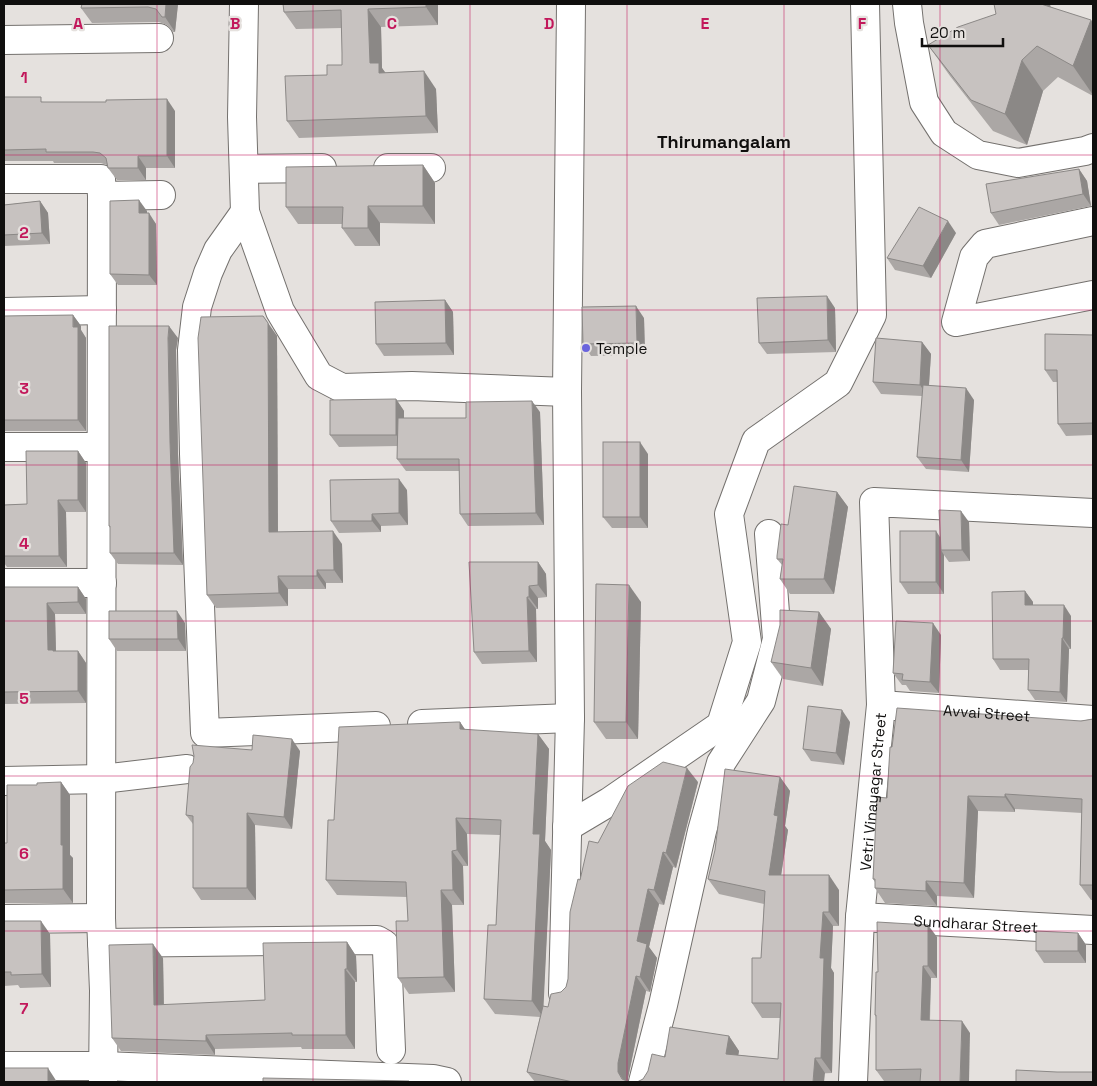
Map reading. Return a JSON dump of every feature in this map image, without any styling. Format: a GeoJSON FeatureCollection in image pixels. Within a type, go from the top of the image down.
{"type":"FeatureCollection","features":[{"type":"Feature","properties":{"kind":"street"},"geometry":{"type":"LineString","coordinates":[[244,4],[242,117],[245,212],[280,311],[319,376],[342,388],[412,386],[567,392]]}},
{"type":"Feature","properties":{"kind":"street"},"geometry":{"type":"LineString","coordinates":[[563,993],[570,718],[567,392],[571,4]]}},
{"type":"Feature","properties":{"kind":"street"},"geometry":{"type":"LineString","coordinates":[[567,827],[609,802],[722,725],[747,642],[730,514],[756,441],[838,383],[872,315],[865,4]]}},
{"type":"Feature","properties":{"kind":"street"},"geometry":{"type":"LineString","coordinates":[[907,4],[924,102],[944,133],[978,155],[1018,163],[1090,157]]}},
{"type":"Feature","properties":{"kind":"street"},"geometry":{"type":"LineString","coordinates":[[4,40],[159,38]]}},
{"type":"Feature","properties":{"kind":"street"},"geometry":{"type":"LineString","coordinates":[[244,169],[431,168]]}},
{"type":"Feature","properties":{"kind":"street"},"geometry":{"type":"LineString","coordinates":[[4,180],[101,187],[161,195]]}},
{"type":"Feature","properties":{"kind":"street"},"geometry":{"type":"LineString","coordinates":[[101,187],[103,1074]]}},
{"type":"Feature","properties":{"kind":"street"},"geometry":{"type":"LineString","coordinates":[[245,212],[218,250],[208,273],[197,307],[192,350],[194,454],[205,733],[570,718]]}},
{"type":"Feature","properties":{"kind":"street"},"geometry":{"type":"LineString","coordinates":[[1093,221],[985,244],[974,257],[956,322],[1093,295]]}},
{"type":"Feature","properties":{"kind":"street"},"geometry":{"type":"LineString","coordinates":[[4,312],[102,310]]}},
{"type":"Feature","properties":{"kind":"street"},"geometry":{"type":"LineString","coordinates":[[4,447],[101,447]]}},
{"type":"Feature","properties":{"kind":"street","name":"Vetri Vinayagar Street"},"geometry":{"type":"LineString","coordinates":[[853,1082],[860,917],[881,704],[874,502],[1093,513]]}},
{"type":"Feature","properties":{"kind":"street"},"geometry":{"type":"LineString","coordinates":[[643,1082],[663,1006],[702,832],[721,763],[760,701],[777,639],[769,534]]}},
{"type":"Feature","properties":{"kind":"street"},"geometry":{"type":"LineString","coordinates":[[4,583],[102,583]]}},
{"type":"Feature","properties":{"kind":"street","name":"Avvai Street"},"geometry":{"type":"LineString","coordinates":[[881,704],[1093,720]]}},
{"type":"Feature","properties":{"kind":"street"},"geometry":{"type":"LineString","coordinates":[[4,781],[102,779],[186,770]]}},
{"type":"Feature","properties":{"kind":"street","name":"Sundharar Street"},"geometry":{"type":"LineString","coordinates":[[860,917],[1093,930]]}},
{"type":"Feature","properties":{"kind":"street"},"geometry":{"type":"LineString","coordinates":[[4,919],[102,930],[377,940],[384,944],[388,951],[391,1050]]}},
{"type":"Feature","properties":{"kind":"street"},"geometry":{"type":"LineString","coordinates":[[4,1066],[103,1074],[433,1079],[447,1082]]}},
{"type":"Feature","properties":{"kind":"building"},"geometry":{"type":"Polygon","coordinates":[[[82,4],[166,4],[165,17],[162,17],[156,9],[148,7],[81,8],[82,4]]]}},
{"type":"Feature","properties":{"kind":"building"},"geometry":{"type":"Polygon","coordinates":[[[283,4],[426,4],[426,7],[368,9],[370,63],[379,63],[379,73],[424,71],[426,116],[287,121],[285,76],[327,75],[327,65],[342,65],[341,10],[284,12],[283,4]]]}},
{"type":"Feature","properties":{"kind":"building"},"geometry":{"type":"Polygon","coordinates":[[[994,4],[1041,4],[1091,20],[1073,66],[1037,46],[1022,60],[1005,114],[971,100],[928,45],[958,27],[996,14],[994,4]]]}},
{"type":"Feature","properties":{"kind":"building"},"geometry":{"type":"Polygon","coordinates":[[[4,97],[41,97],[41,102],[106,102],[106,100],[167,99],[167,156],[138,156],[138,168],[108,168],[106,158],[100,153],[46,152],[46,149],[4,150],[4,97]]]}},
{"type":"Feature","properties":{"kind":"building"},"geometry":{"type":"Polygon","coordinates":[[[423,165],[423,206],[368,206],[368,228],[342,228],[343,207],[286,207],[286,167],[423,165]]]}},
{"type":"Feature","properties":{"kind":"building"},"geometry":{"type":"Polygon","coordinates":[[[1079,169],[1083,194],[991,213],[986,184],[1079,169]]]}},
{"type":"Feature","properties":{"kind":"building"},"geometry":{"type":"Polygon","coordinates":[[[139,200],[139,213],[149,213],[149,275],[110,274],[110,201],[139,200]]]}},
{"type":"Feature","properties":{"kind":"building"},"geometry":{"type":"Polygon","coordinates":[[[40,201],[42,233],[4,235],[4,205],[40,201]]]}},
{"type":"Feature","properties":{"kind":"building"},"geometry":{"type":"Polygon","coordinates":[[[919,207],[948,221],[923,266],[887,258],[919,207]]]}},
{"type":"Feature","properties":{"kind":"building"},"geometry":{"type":"Polygon","coordinates":[[[827,296],[828,340],[759,343],[757,298],[827,296]]]}},
{"type":"Feature","properties":{"kind":"building"},"geometry":{"type":"Polygon","coordinates":[[[445,300],[446,343],[376,344],[375,302],[445,300]]]}},
{"type":"Feature","properties":{"kind":"building"},"geometry":{"type":"Polygon","coordinates":[[[636,306],[637,343],[583,344],[582,307],[636,306]]]}},
{"type":"Feature","properties":{"kind":"building"},"geometry":{"type":"Polygon","coordinates":[[[73,315],[73,327],[78,327],[78,420],[4,420],[4,316],[73,315]]]}},
{"type":"Feature","properties":{"kind":"building"},"geometry":{"type":"Polygon","coordinates":[[[263,316],[268,323],[269,532],[333,531],[334,570],[317,570],[317,576],[278,576],[279,593],[207,595],[198,338],[201,317],[263,316]]]}},
{"type":"Feature","properties":{"kind":"building"},"geometry":{"type":"Polygon","coordinates":[[[109,326],[169,326],[170,442],[174,553],[110,553],[109,326]]]}},
{"type":"Feature","properties":{"kind":"building"},"geometry":{"type":"Polygon","coordinates":[[[1045,334],[1093,335],[1093,423],[1058,424],[1057,370],[1045,370],[1045,334]]]}},
{"type":"Feature","properties":{"kind":"building"},"geometry":{"type":"Polygon","coordinates":[[[876,338],[922,342],[920,385],[873,382],[876,338]]]}},
{"type":"Feature","properties":{"kind":"building"},"geometry":{"type":"Polygon","coordinates":[[[923,385],[966,388],[961,460],[917,457],[923,385]]]}},
{"type":"Feature","properties":{"kind":"building"},"geometry":{"type":"Polygon","coordinates":[[[396,399],[396,435],[330,435],[330,400],[396,399]]]}},
{"type":"Feature","properties":{"kind":"building"},"geometry":{"type":"Polygon","coordinates":[[[532,401],[536,513],[460,514],[459,459],[397,459],[398,418],[466,418],[466,402],[532,401]]]}},
{"type":"Feature","properties":{"kind":"building"},"geometry":{"type":"Polygon","coordinates":[[[603,442],[640,442],[640,517],[603,517],[603,442]]]}},
{"type":"Feature","properties":{"kind":"building"},"geometry":{"type":"Polygon","coordinates":[[[26,451],[78,451],[78,500],[58,500],[59,556],[4,556],[4,505],[27,504],[26,451]]]}},
{"type":"Feature","properties":{"kind":"building"},"geometry":{"type":"Polygon","coordinates":[[[399,479],[399,513],[372,514],[372,521],[331,521],[330,480],[399,479]]]}},
{"type":"Feature","properties":{"kind":"building"},"geometry":{"type":"Polygon","coordinates":[[[794,486],[837,492],[824,579],[780,579],[783,559],[777,559],[777,556],[781,524],[788,525],[794,486]]]}},
{"type":"Feature","properties":{"kind":"building"},"geometry":{"type":"Polygon","coordinates":[[[939,510],[961,511],[962,550],[941,550],[939,510]]]}},
{"type":"Feature","properties":{"kind":"building"},"geometry":{"type":"Polygon","coordinates":[[[900,531],[936,531],[936,582],[900,582],[900,531]]]}},
{"type":"Feature","properties":{"kind":"building"},"geometry":{"type":"Polygon","coordinates":[[[469,562],[538,562],[538,585],[529,586],[529,597],[527,597],[529,651],[474,652],[469,562]]]}},
{"type":"Feature","properties":{"kind":"building"},"geometry":{"type":"Polygon","coordinates":[[[596,584],[629,585],[626,722],[594,722],[596,584]]]}},
{"type":"Feature","properties":{"kind":"building"},"geometry":{"type":"Polygon","coordinates":[[[4,587],[78,587],[78,602],[47,603],[48,650],[78,651],[78,691],[4,692],[4,587]]]}},
{"type":"Feature","properties":{"kind":"building"},"geometry":{"type":"Polygon","coordinates":[[[1025,591],[1025,605],[1064,605],[1060,692],[1028,690],[1029,659],[993,659],[992,592],[1025,591]]]}},
{"type":"Feature","properties":{"kind":"building"},"geometry":{"type":"Polygon","coordinates":[[[780,610],[819,612],[811,668],[771,662],[780,625],[780,610]]]}},
{"type":"Feature","properties":{"kind":"building"},"geometry":{"type":"Polygon","coordinates":[[[109,611],[177,611],[178,639],[109,639],[109,611]]]}},
{"type":"Feature","properties":{"kind":"building"},"geometry":{"type":"Polygon","coordinates":[[[896,621],[933,623],[930,682],[902,680],[903,674],[893,673],[896,621]]]}},
{"type":"Feature","properties":{"kind":"building"},"geometry":{"type":"Polygon","coordinates":[[[808,706],[842,710],[836,753],[803,749],[808,706]]]}},
{"type":"Feature","properties":{"kind":"building"},"geometry":{"type":"Polygon","coordinates":[[[897,708],[1081,721],[1093,719],[1093,885],[1080,885],[1082,799],[1005,794],[1005,797],[968,796],[964,883],[926,881],[926,891],[875,888],[875,879],[873,879],[877,797],[887,798],[890,747],[892,747],[897,708]]]}},
{"type":"Feature","properties":{"kind":"building"},"geometry":{"type":"Polygon","coordinates":[[[460,722],[460,729],[538,734],[533,834],[540,834],[532,1001],[484,999],[488,925],[496,925],[501,820],[456,818],[457,850],[452,851],[453,890],[441,890],[444,977],[398,978],[396,921],[408,921],[406,882],[326,880],[328,820],[334,820],[339,727],[460,722]]]}},
{"type":"Feature","properties":{"kind":"building"},"geometry":{"type":"Polygon","coordinates":[[[253,735],[292,739],[284,817],[247,813],[247,888],[193,888],[193,816],[186,815],[190,767],[194,756],[192,745],[252,750],[253,735]]]}},
{"type":"Feature","properties":{"kind":"building"},"geometry":{"type":"Polygon","coordinates":[[[663,762],[687,768],[666,853],[663,852],[654,890],[648,889],[637,941],[647,944],[640,977],[636,976],[618,1063],[618,1072],[622,1079],[629,1082],[573,1082],[527,1072],[543,1006],[548,1007],[551,994],[561,992],[566,987],[568,979],[570,912],[589,841],[598,843],[628,786],[663,762]]]}},
{"type":"Feature","properties":{"kind":"building"},"geometry":{"type":"Polygon","coordinates":[[[725,769],[780,777],[774,815],[778,816],[769,875],[829,875],[829,912],[823,912],[820,958],[824,958],[821,1058],[815,1058],[813,1082],[637,1082],[643,1079],[648,1071],[652,1054],[665,1057],[670,1027],[729,1036],[726,1054],[778,1059],[781,1003],[752,1003],[752,958],[761,958],[765,891],[708,879],[715,850],[725,769]]]}},
{"type":"Feature","properties":{"kind":"building"},"geometry":{"type":"Polygon","coordinates":[[[61,782],[63,889],[4,890],[4,843],[7,843],[7,785],[37,785],[37,783],[61,782]]]}},
{"type":"Feature","properties":{"kind":"building"},"geometry":{"type":"Polygon","coordinates":[[[4,921],[41,921],[42,974],[11,975],[11,972],[4,972],[4,921]]]}},
{"type":"Feature","properties":{"kind":"building"},"geometry":{"type":"Polygon","coordinates":[[[877,922],[928,925],[928,966],[923,966],[921,1020],[962,1021],[960,1082],[920,1082],[921,1069],[876,1070],[877,922]]]}},
{"type":"Feature","properties":{"kind":"building"},"geometry":{"type":"Polygon","coordinates":[[[1036,931],[1078,933],[1078,951],[1036,951],[1036,931]]]}},
{"type":"Feature","properties":{"kind":"building"},"geometry":{"type":"Polygon","coordinates":[[[347,942],[347,969],[345,969],[346,1035],[292,1035],[292,1033],[206,1035],[206,1041],[112,1038],[109,945],[153,944],[154,1005],[265,1000],[263,943],[347,942]]]}},
{"type":"Feature","properties":{"kind":"building"},"geometry":{"type":"Polygon","coordinates":[[[4,1068],[48,1068],[48,1082],[4,1082],[4,1068]]]}},
{"type":"Feature","properties":{"kind":"building"},"geometry":{"type":"Polygon","coordinates":[[[1016,1070],[1093,1072],[1093,1082],[1016,1082],[1016,1070]]]}},
{"type":"Feature","properties":{"kind":"building"},"geometry":{"type":"Polygon","coordinates":[[[263,1078],[409,1081],[409,1082],[263,1082],[263,1078]]]}},
{"type":"Feature","properties":{"kind":"place","name":"Temple"},"geometry":{"type":"Point","coordinates":[586,348]}},
{"type":"Feature","properties":{"kind":"district","name":"Thirumangalam"},"geometry":{"type":"Point","coordinates":[724,141]}}]}
